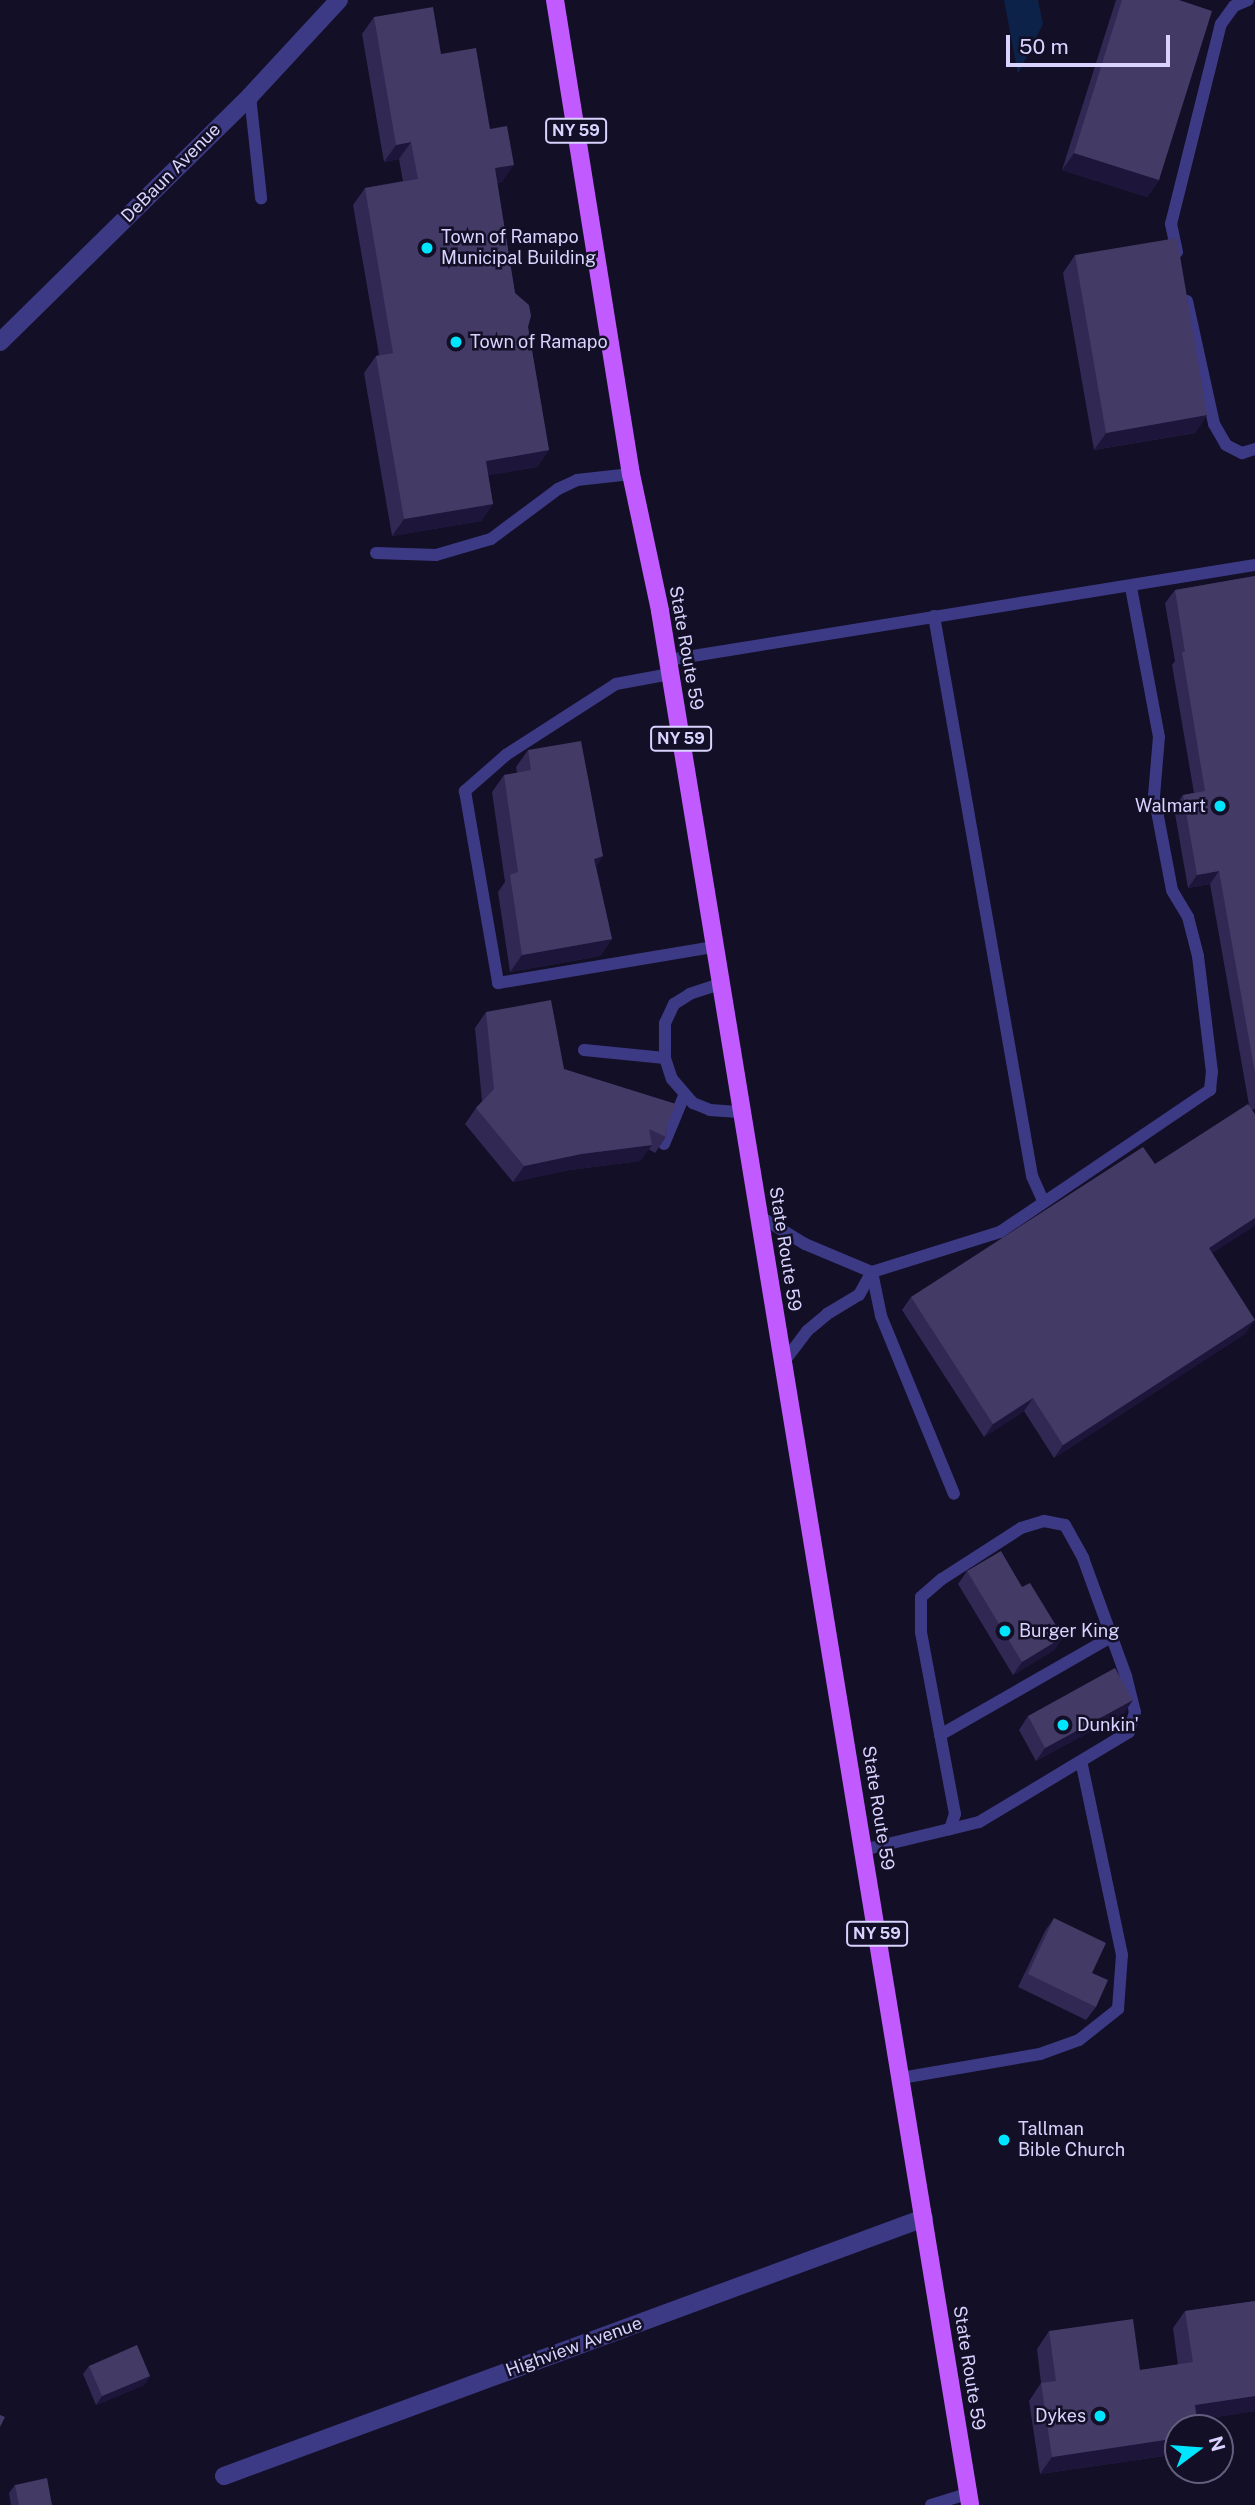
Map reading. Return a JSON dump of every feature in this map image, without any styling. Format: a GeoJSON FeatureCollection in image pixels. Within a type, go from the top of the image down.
{"type":"FeatureCollection","features":[{"type":"Feature","properties":{"kind":"main road","name":"State Route 59"},"geometry":{"type":"LineString","coordinates":[[555,0],[631,474],[669,667],[969,2499]]}},
{"type":"Feature","properties":{"kind":"street","name":"DeBaun Avenue"},"geometry":{"type":"LineString","coordinates":[[0,342],[250,96],[339,0]]}},
{"type":"Feature","properties":{"kind":"street","name":"Highview Avenue"},"geometry":{"type":"LineString","coordinates":[[224,2476],[924,2218]]}},
{"type":"Feature","properties":{"kind":"lane"},"geometry":{"type":"LineString","coordinates":[[1179,264],[1171,224],[1217,37],[1221,24],[1234,6],[1248,0]]}},
{"type":"Feature","properties":{"kind":"lane"},"geometry":{"type":"LineString","coordinates":[[250,96],[261,198]]}},
{"type":"Feature","properties":{"kind":"lane"},"geometry":{"type":"LineString","coordinates":[[1185,290],[1214,424],[1226,445],[1242,453],[1255,450]]}},
{"type":"Feature","properties":{"kind":"lane"},"geometry":{"type":"LineString","coordinates":[[376,553],[436,555],[491,539],[558,489],[577,480],[631,474]]}},
{"type":"Feature","properties":{"kind":"lane"},"geometry":{"type":"LineString","coordinates":[[715,947],[498,984],[465,790],[506,755],[616,684],[669,667],[934,616],[1131,587],[1255,565]]}},
{"type":"Feature","properties":{"kind":"lane"},"geometry":{"type":"LineString","coordinates":[[759,1216],[805,1244],[872,1272],[1000,1232],[1210,1090],[1198,956],[1188,918],[1172,890],[1154,796],[1159,737],[1131,587]]}},
{"type":"Feature","properties":{"kind":"lane"},"geometry":{"type":"LineString","coordinates":[[934,616],[1032,1176],[1043,1201]]}},
{"type":"Feature","properties":{"kind":"lane"},"geometry":{"type":"LineString","coordinates":[[720,984],[690,994],[674,1004],[665,1023],[666,1058],[672,1079],[693,1104],[710,1110],[742,1112]]}},
{"type":"Feature","properties":{"kind":"lane"},"geometry":{"type":"LineString","coordinates":[[584,1050],[666,1058]]}},
{"type":"Feature","properties":{"kind":"lane"},"geometry":{"type":"LineString","coordinates":[[664,1144],[684,1096]]}},
{"type":"Feature","properties":{"kind":"lane"},"geometry":{"type":"LineString","coordinates":[[783,1363],[807,1331],[827,1314],[859,1295],[872,1272]]}},
{"type":"Feature","properties":{"kind":"lane"},"geometry":{"type":"LineString","coordinates":[[872,1272],[881,1316],[954,1494]]}},
{"type":"Feature","properties":{"kind":"lane"},"geometry":{"type":"LineString","coordinates":[[863,1850],[950,1829],[979,1822],[1129,1732],[1135,1712],[1113,1636],[1083,1558],[1065,1525],[1044,1521],[1021,1528],[942,1579],[921,1597],[921,1633],[955,1814],[950,1829]]}},
{"type":"Feature","properties":{"kind":"lane"},"geometry":{"type":"LineString","coordinates":[[940,1735],[1113,1636]]}},
{"type":"Feature","properties":{"kind":"lane"},"geometry":{"type":"LineString","coordinates":[[901,2078],[1040,2054],[1079,2040],[1118,2009],[1122,1955],[1081,1761]]}},
{"type":"Feature","properties":{"kind":"lane"},"geometry":{"type":"LineString","coordinates":[[931,2505],[969,2499]]}},
{"type":"Feature","properties":{"kind":"water"},"geometry":{"type":"Polygon","coordinates":[[[1004,0],[1038,0],[1043,24],[1018,74],[1004,0]]]}},
{"type":"Feature","properties":{"kind":"building"},"geometry":{"type":"Polygon","coordinates":[[[1122,0],[1179,0],[1212,11],[1159,180],[1074,153],[1122,0]]]}},
{"type":"Feature","properties":{"kind":"building","name":"Town of Ramapo Municipal Building"},"geometry":{"type":"Polygon","coordinates":[[[433,7],[441,54],[476,48],[490,129],[507,126],[514,165],[495,168],[515,293],[529,305],[531,316],[528,327],[549,450],[486,461],[493,504],[404,519],[376,356],[393,353],[365,188],[418,179],[411,142],[396,145],[374,17],[433,7]]]}},
{"type":"Feature","properties":{"kind":"building"},"geometry":{"type":"Polygon","coordinates":[[[1177,238],[1207,415],[1106,433],[1075,255],[1177,238]]]}},
{"type":"Feature","properties":{"kind":"building","name":"Walmart"},"geometry":{"type":"Polygon","coordinates":[[[1255,576],[1255,1073],[1219,871],[1197,875],[1183,795],[1205,791],[1182,652],[1185,652],[1175,590],[1255,576]]]}},
{"type":"Feature","properties":{"kind":"building"},"geometry":{"type":"Polygon","coordinates":[[[581,741],[603,856],[594,859],[612,939],[522,955],[510,875],[518,872],[504,775],[531,770],[528,750],[581,741]]]}},
{"type":"Feature","properties":{"kind":"building"},"geometry":{"type":"Polygon","coordinates":[[[551,1000],[564,1069],[676,1104],[667,1125],[666,1137],[649,1129],[652,1145],[581,1154],[524,1166],[476,1108],[494,1089],[486,1012],[551,1000]]]}},
{"type":"Feature","properties":{"kind":"building"},"geometry":{"type":"Polygon","coordinates":[[[1248,1104],[1255,1114],[1255,1218],[1209,1248],[1255,1320],[1063,1445],[1033,1398],[993,1424],[911,1297],[1143,1147],[1155,1164],[1248,1104]]]}},
{"type":"Feature","properties":{"kind":"building"},"geometry":{"type":"Polygon","coordinates":[[[1001,1551],[1022,1587],[1030,1583],[1063,1637],[1022,1662],[967,1571],[1001,1551]]]}},
{"type":"Feature","properties":{"kind":"building"},"geometry":{"type":"Polygon","coordinates":[[[1115,1668],[1133,1700],[1045,1748],[1028,1716],[1115,1668]]]}},
{"type":"Feature","properties":{"kind":"building"},"geometry":{"type":"Polygon","coordinates":[[[1054,1918],[1106,1943],[1092,1973],[1108,1980],[1096,2007],[1028,1974],[1054,1918]]]}},
{"type":"Feature","properties":{"kind":"building"},"geometry":{"type":"Polygon","coordinates":[[[1255,2301],[1255,2396],[1195,2405],[1196,2414],[1164,2414],[1164,2440],[1052,2457],[1041,2383],[1056,2381],[1049,2331],[1133,2319],[1140,2370],[1193,2362],[1185,2311],[1255,2301]]]}},
{"type":"Feature","properties":{"kind":"building"},"geometry":{"type":"Polygon","coordinates":[[[137,2345],[150,2376],[102,2396],[89,2366],[137,2345]]]}},
{"type":"Feature","properties":{"kind":"building"},"geometry":{"type":"Polygon","coordinates":[[[47,2478],[52,2505],[19,2505],[15,2485],[47,2478]]]}},
{"type":"Feature","properties":{"kind":"place","name":"Town of Ramapo Municipal Building"},"geometry":{"type":"Point","coordinates":[427,248]}},
{"type":"Feature","properties":{"kind":"place","name":"Town of Ramapo"},"geometry":{"type":"Point","coordinates":[456,342]}},
{"type":"Feature","properties":{"kind":"place","name":"Walmart"},"geometry":{"type":"Point","coordinates":[1220,806]}},
{"type":"Feature","properties":{"kind":"place","name":"Burger King"},"geometry":{"type":"Point","coordinates":[1005,1631]}},
{"type":"Feature","properties":{"kind":"place","name":"Dunkin'"},"geometry":{"type":"Point","coordinates":[1063,1725]}},
{"type":"Feature","properties":{"kind":"place","name":"Tallman Bible Church"},"geometry":{"type":"Point","coordinates":[1004,2140]}},
{"type":"Feature","properties":{"kind":"place","name":"Dykes"},"geometry":{"type":"Point","coordinates":[1100,2416]}}]}
